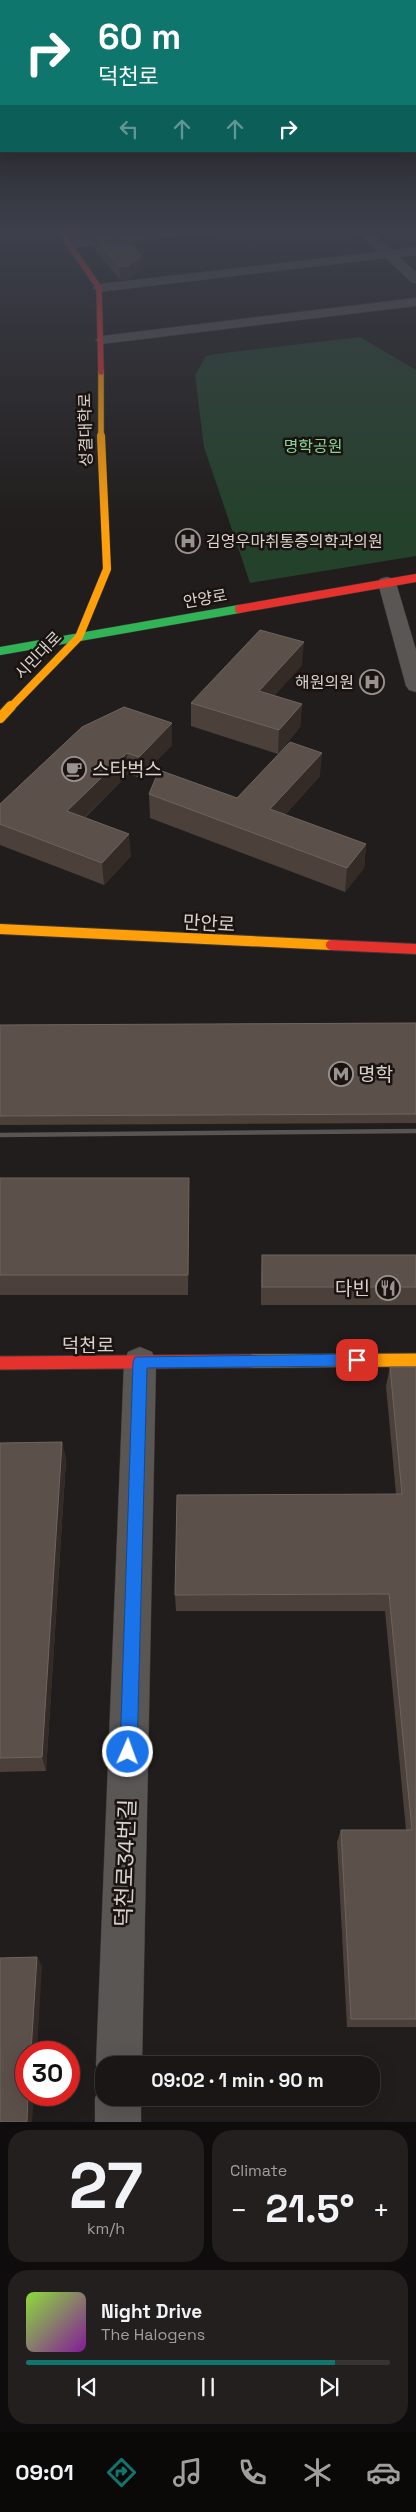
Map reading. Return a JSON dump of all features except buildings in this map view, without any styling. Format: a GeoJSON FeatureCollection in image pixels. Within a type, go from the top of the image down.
{"type":"FeatureCollection","features":[{"type":"Feature","properties":{"kind":"street","name":"성결대학로"},"geometry":{"type":"LineString","coordinates":[[79,637],[107,569],[100,413],[101,328]]}},
{"type":"Feature","properties":{"kind":"street"},"geometry":{"type":"LineString","coordinates":[[102,340],[201,328]]}},
{"type":"Feature","properties":{"kind":"street","name":"안양로"},"geometry":{"type":"LineString","coordinates":[[0,652],[416,578]]}},
{"type":"Feature","properties":{"kind":"street"},"geometry":{"type":"LineString","coordinates":[[387,583],[416,686]]}},
{"type":"Feature","properties":{"kind":"street","name":"시민대로"},"geometry":{"type":"LineString","coordinates":[[0,718],[79,637]]}},
{"type":"Feature","properties":{"kind":"street","name":"만안로"},"geometry":{"type":"LineString","coordinates":[[0,929],[416,950]]}},
{"type":"Feature","properties":{"kind":"street","name":"덕천로"},"geometry":{"type":"LineString","coordinates":[[0,1363],[416,1360]]}},
{"type":"Feature","properties":{"kind":"street","name":"덕천로34번길"},"geometry":{"type":"LineString","coordinates":[[119,2056],[140,1362]]}},
{"type":"Feature","properties":{"kind":"street"},"geometry":{"type":"LineString","coordinates":[[118,2106],[118,2122]]}},
{"type":"Feature","properties":{"kind":"green space","name":"명학공원"},"geometry":{"type":"Polygon","coordinates":[[[360,337],[416,370],[416,556],[250,583],[204,447],[195,375],[206,356],[360,337]]]}},
{"type":"Feature","properties":{"kind":"railway"},"geometry":{"type":"LineString","coordinates":[[0,1135],[416,1131]]}},
{"type":"Feature","properties":{"kind":"traffic: fast"},"geometry":{"type":"LineString","coordinates":[[0,651],[239,609]]}},
{"type":"Feature","properties":{"kind":"traffic: slow"},"geometry":{"type":"LineString","coordinates":[[0,718],[79,637],[107,569],[100,413],[101,372]]}},
{"type":"Feature","properties":{"kind":"traffic: slow"},"geometry":{"type":"LineString","coordinates":[[0,929],[331,945]]}},
{"type":"Feature","properties":{"kind":"traffic: slow"},"geometry":{"type":"LineString","coordinates":[[253,1361],[416,1360]]}},
{"type":"Feature","properties":{"kind":"traffic: jam"},"geometry":{"type":"LineString","coordinates":[[100,328],[101,372]]}},
{"type":"Feature","properties":{"kind":"traffic: jam"},"geometry":{"type":"LineString","coordinates":[[239,609],[416,578]]}},
{"type":"Feature","properties":{"kind":"traffic: jam"},"geometry":{"type":"LineString","coordinates":[[331,945],[416,949]]}},
{"type":"Feature","properties":{"kind":"traffic: jam"},"geometry":{"type":"LineString","coordinates":[[0,1363],[253,1361]]}},
{"type":"Feature","properties":{"kind":"place","name":"김영우마취통증의학과의원"},"geometry":{"type":"Point","coordinates":[188,541]}},
{"type":"Feature","properties":{"kind":"place","name":"해원의원"},"geometry":{"type":"Point","coordinates":[372,682]}},
{"type":"Feature","properties":{"kind":"place","name":"스타벅스"},"geometry":{"type":"Point","coordinates":[74,769]}},
{"type":"Feature","properties":{"kind":"place","name":"명학"},"geometry":{"type":"Point","coordinates":[341,1074]}},
{"type":"Feature","properties":{"kind":"place","name":"다빈"},"geometry":{"type":"Point","coordinates":[388,1288]}},
{"type":"Feature","properties":{"kind":"route"},"geometry":{"type":"LineString","coordinates":[[128,1752],[140,1362],[357,1360]]}}]}
